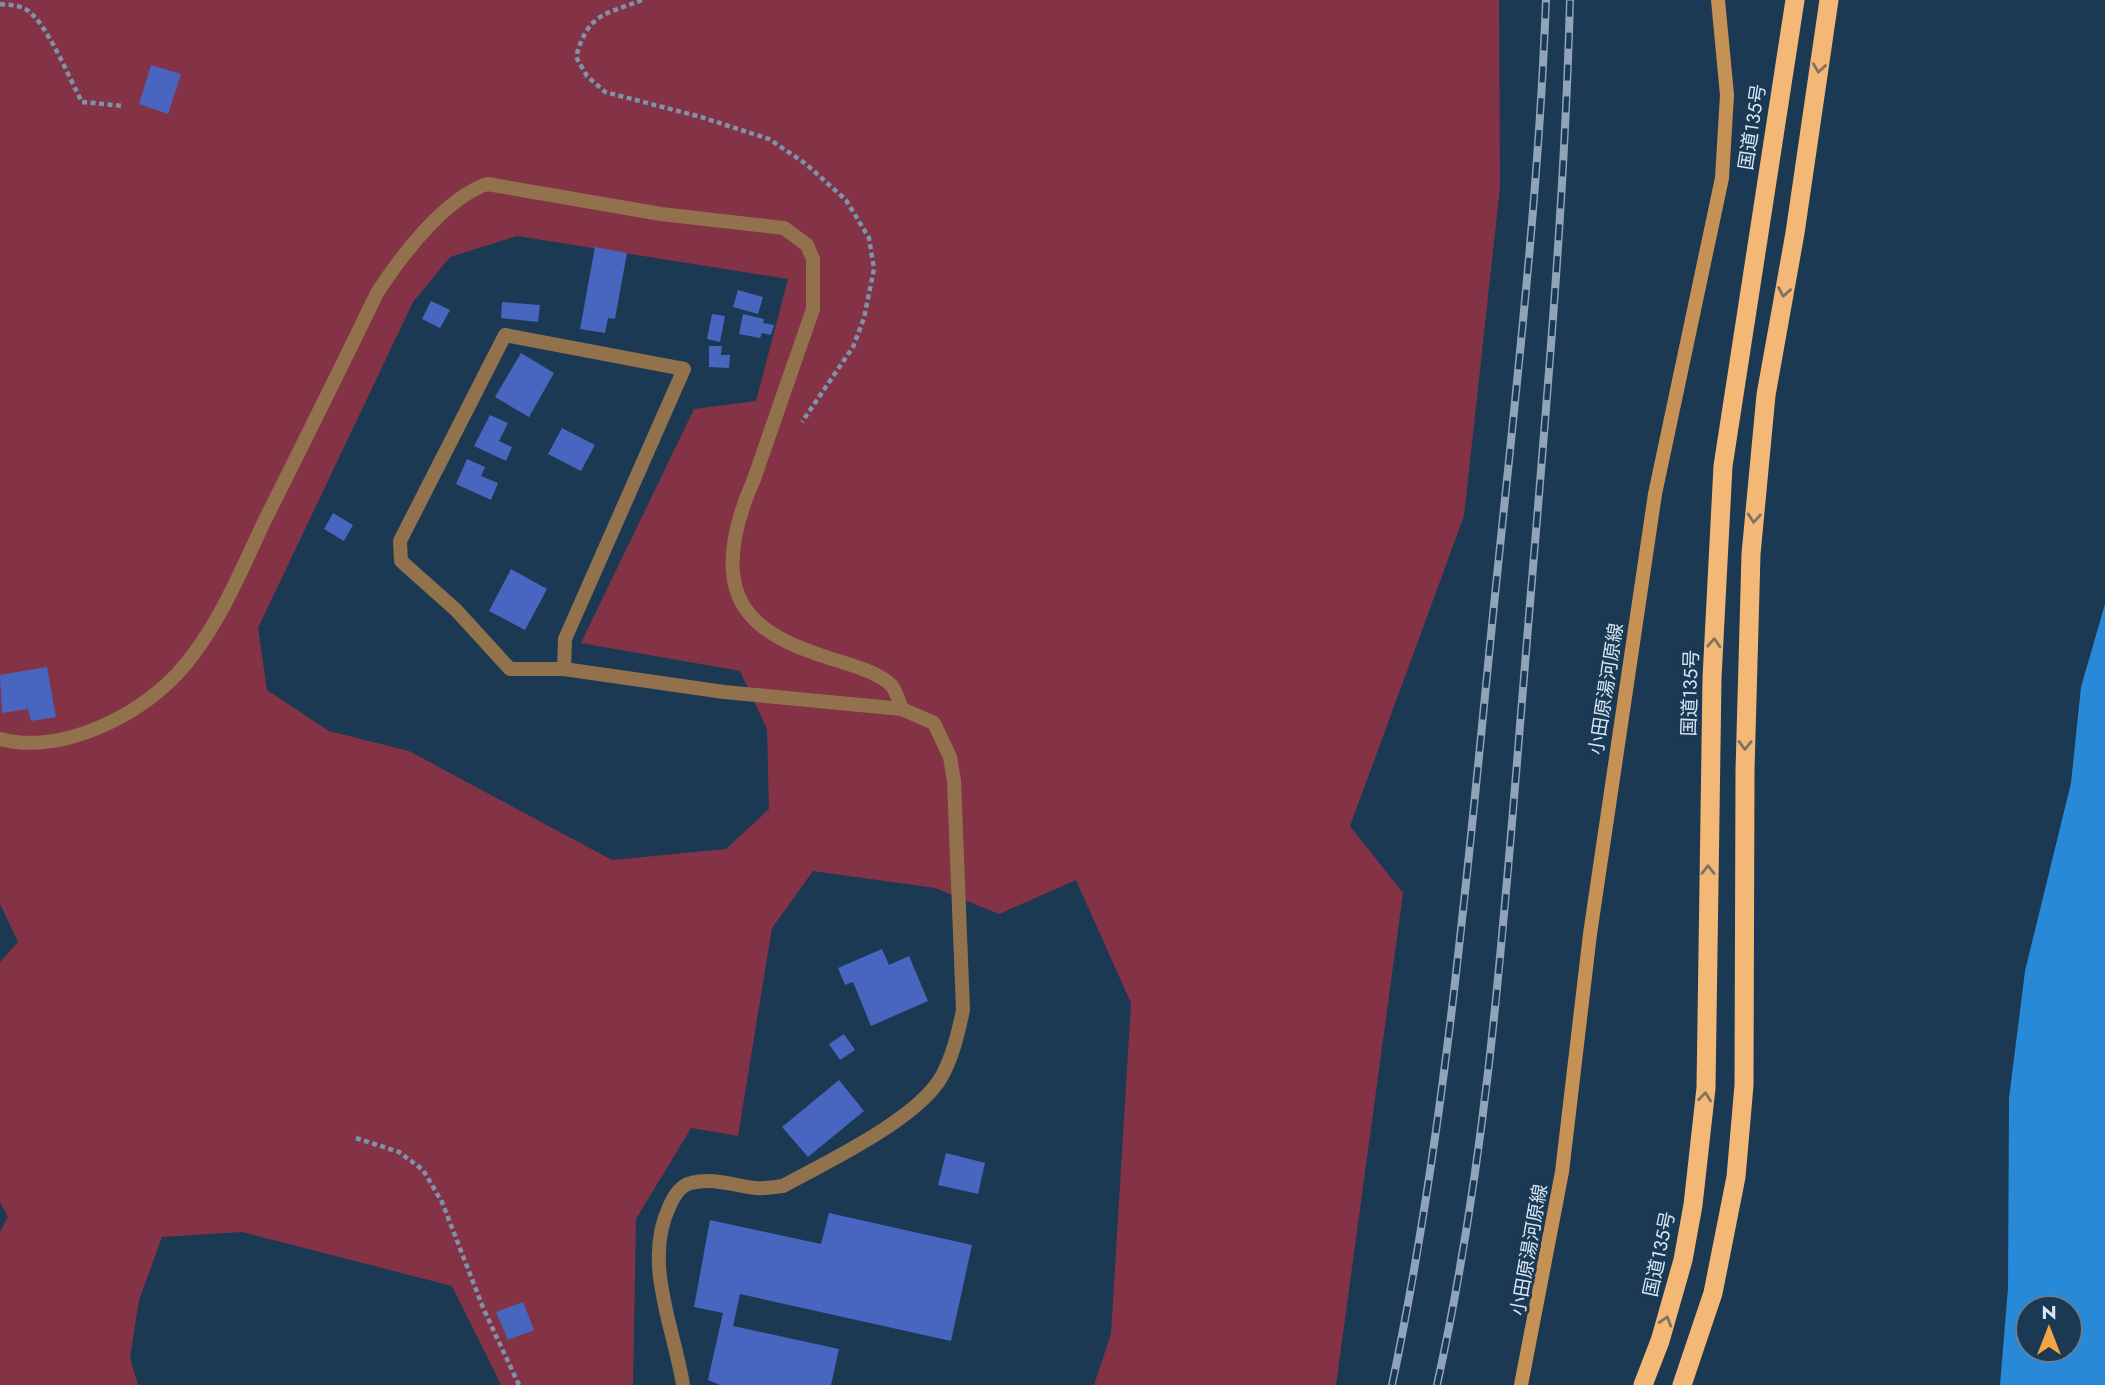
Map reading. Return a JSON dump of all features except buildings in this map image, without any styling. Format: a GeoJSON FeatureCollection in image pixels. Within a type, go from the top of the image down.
{"type":"FeatureCollection","features":[{"type":"Feature","properties":{"kind":"highway","name":"国道135号"},"geometry":{"type":"LineString","coordinates":[[1643,1385],[1660,1341],[1683,1260],[1702,1124],[1709,1022],[1712,678],[1723,466],[1795,0]]}},
{"type":"Feature","properties":{"kind":"highway"},"geometry":{"type":"LineString","coordinates":[[1682,1385],[1721,1261],[1738,1154],[1744,1085],[1745,771],[1751,554],[1766,395],[1795,233],[1829,0]]}},
{"type":"Feature","properties":{"kind":"main road","name":"小田原湯河原線"},"geometry":{"type":"LineString","coordinates":[[1521,1385],[1562,1172],[1592,921],[1655,494],[1722,178],[1727,95],[1718,0]]}},
{"type":"Feature","properties":{"kind":"street"},"geometry":{"type":"LineString","coordinates":[[0,739],[16,743],[41,742],[100,726],[136,708],[178,673],[192,656],[233,586],[377,293],[408,249],[458,201],[474,189],[487,184],[661,214],[784,228],[807,245],[813,259],[813,309],[734,533],[734,568],[739,598],[755,620],[794,646],[867,672],[892,685],[902,709]]}},
{"type":"Feature","properties":{"kind":"street"},"geometry":{"type":"LineString","coordinates":[[564,669],[565,639],[684,369],[505,335],[409,519],[400,541],[401,561],[456,610],[510,669],[564,669],[724,692],[902,709],[934,723],[950,757],[954,781],[962,1010],[956,1045],[941,1079],[916,1107],[783,1186],[758,1188],[709,1181],[689,1183],[675,1194],[663,1219],[659,1245],[660,1284],[683,1385]]}},
{"type":"Feature","properties":{"kind":"path"},"geometry":{"type":"LineString","coordinates":[[0,4],[16,5],[29,11],[41,26],[82,102],[124,106]]}},
{"type":"Feature","properties":{"kind":"path"},"geometry":{"type":"LineString","coordinates":[[356,1138],[399,1152],[423,1170],[442,1202],[484,1310],[519,1385]]}},
{"type":"Feature","properties":{"kind":"shaded area"},"geometry":{"type":"Polygon","coordinates":[[[0,0],[1499,0],[1500,187],[1464,516],[1350,826],[1403,893],[1336,1385],[1094,1385],[1111,1334],[1131,1003],[1076,880],[999,914],[935,888],[813,871],[772,928],[738,1136],[691,1128],[636,1219],[633,1385],[501,1385],[452,1286],[242,1232],[162,1237],[139,1300],[130,1358],[138,1385],[0,1385],[0,1232],[8,1217],[0,1202],[0,962],[18,942],[0,904],[0,0]],[[517,236],[450,257],[413,302],[258,628],[267,690],[329,731],[409,751],[612,860],[726,849],[769,809],[767,729],[740,671],[581,643],[694,409],[756,401],[788,279],[517,236]]]}},
{"type":"Feature","properties":{"kind":"water"},"geometry":{"type":"Polygon","coordinates":[[[2105,604],[2105,1385],[2000,1385],[2008,1288],[2009,1098],[2025,971],[2071,783],[2081,687],[2105,604]]]}},
{"type":"Feature","properties":{"kind":"railway"},"geometry":{"type":"LineString","coordinates":[[1392,1385],[1426,1199],[1452,1012],[1531,238],[1546,0]]}},
{"type":"Feature","properties":{"kind":"railway"},"geometry":{"type":"LineString","coordinates":[[1437,1385],[1470,1209],[1501,944],[1552,339],[1570,0]]}}]}
